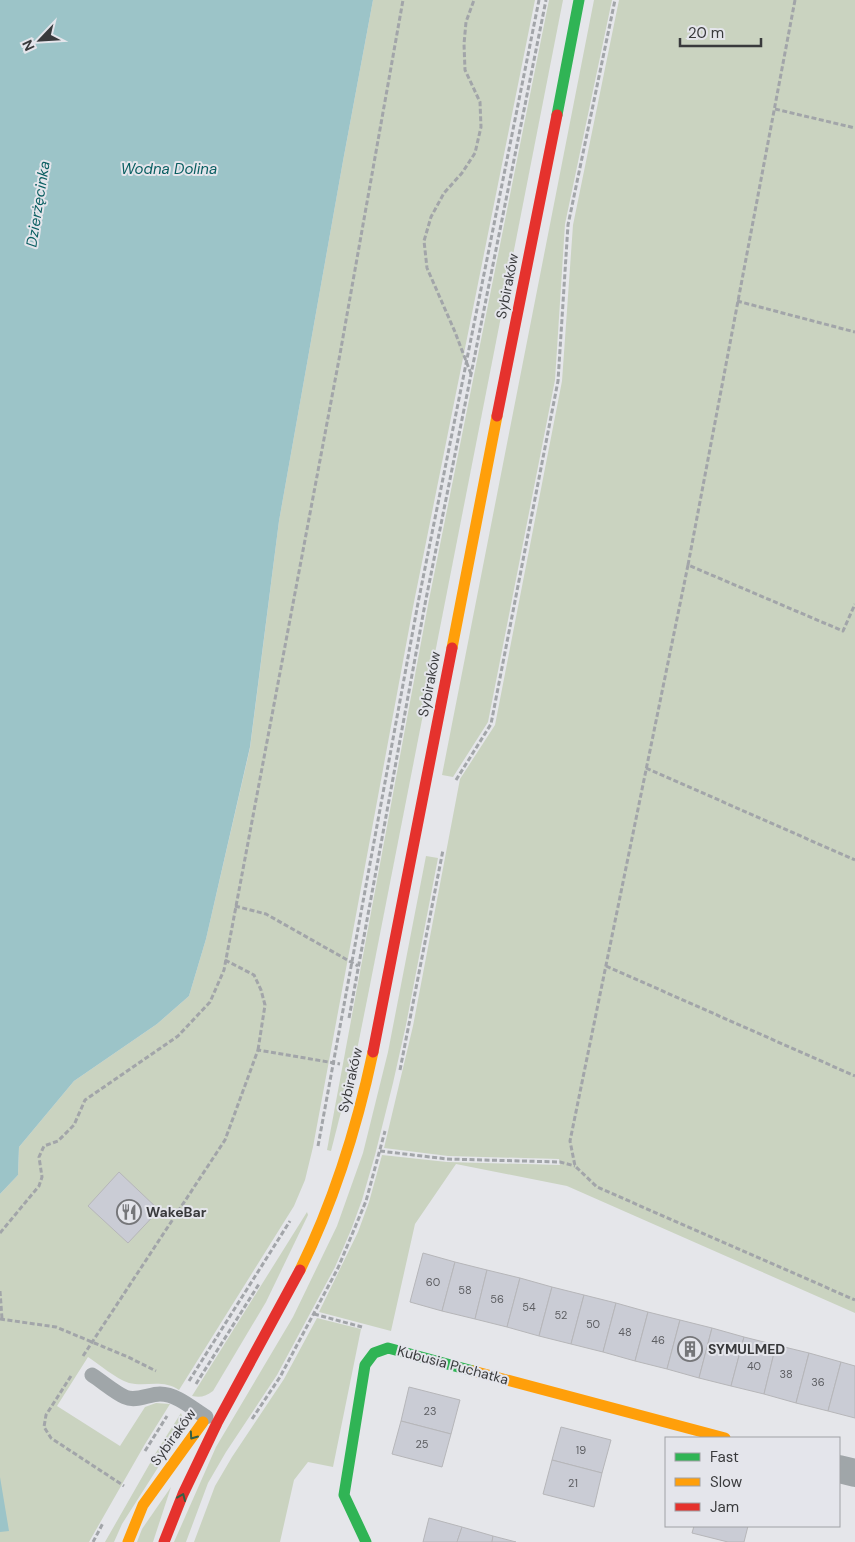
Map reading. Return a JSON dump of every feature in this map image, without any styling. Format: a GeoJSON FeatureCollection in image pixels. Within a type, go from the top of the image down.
{"type":"FeatureCollection","features":[{"type":"Feature","properties":{"kind":"street","name":"Sybiraków"},"geometry":{"type":"LineString","coordinates":[[164,1542],[191,1476],[285,1299],[321,1222],[348,1149],[367,1079],[579,0]]}},
{"type":"Feature","properties":{"kind":"street","name":"Kubusia Puchatka"},"geometry":{"type":"LineString","coordinates":[[365,1365],[372,1353],[388,1348],[721,1437]]}},
{"type":"Feature","properties":{"kind":"street","name":"Sybiraków"},"geometry":{"type":"LineString","coordinates":[[128,1542],[143,1505],[206,1417],[254,1355]]}},
{"type":"Feature","properties":{"kind":"street"},"geometry":{"type":"LineString","coordinates":[[365,1365],[344,1494],[366,1542]]}},
{"type":"Feature","properties":{"kind":"street"},"geometry":{"type":"LineString","coordinates":[[840,1469],[855,1473]]}},
{"type":"Feature","properties":{"kind":"lane"},"geometry":{"type":"LineString","coordinates":[[92,1376],[127,1398],[142,1398],[159,1394],[167,1395],[174,1397],[206,1417]]}},
{"type":"Feature","properties":{"kind":"path"},"geometry":{"type":"LineString","coordinates":[[0,1233],[39,1186],[42,1177],[39,1157],[44,1146],[58,1141],[74,1125],[85,1100],[178,1036],[210,1002],[224,970],[340,354],[403,0]]}},
{"type":"Feature","properties":{"kind":"path"},"geometry":{"type":"LineString","coordinates":[[471,375],[427,268],[424,242],[431,217],[444,193],[462,173],[475,152],[481,128],[480,102],[465,70],[464,44],[466,22],[474,0]]}},
{"type":"Feature","properties":{"kind":"path"},"geometry":{"type":"LineString","coordinates":[[317,1148],[418,603],[539,0]]}},
{"type":"Feature","properties":{"kind":"path"},"geometry":{"type":"LineString","coordinates":[[348,1025],[423,614],[546,0]]}},
{"type":"Feature","properties":{"kind":"path"},"geometry":{"type":"LineString","coordinates":[[575,1166],[570,1142],[688,565],[795,0]]}},
{"type":"Feature","properties":{"kind":"path"},"geometry":{"type":"LineString","coordinates":[[774,109],[855,128]]}},
{"type":"Feature","properties":{"kind":"path"},"geometry":{"type":"LineString","coordinates":[[737,301],[855,332]]}},
{"type":"Feature","properties":{"kind":"path"},"geometry":{"type":"LineString","coordinates":[[688,565],[843,631],[855,604]]}},
{"type":"Feature","properties":{"kind":"path"},"geometry":{"type":"LineString","coordinates":[[646,768],[855,860]]}},
{"type":"Feature","properties":{"kind":"path"},"geometry":{"type":"LineString","coordinates":[[235,906],[266,914],[358,966]]}},
{"type":"Feature","properties":{"kind":"path"},"geometry":{"type":"LineString","coordinates":[[82,1359],[225,1140],[258,1050],[265,1005],[261,990],[254,975],[225,960]]}},
{"type":"Feature","properties":{"kind":"path"},"geometry":{"type":"LineString","coordinates":[[606,966],[855,1076]]}},
{"type":"Feature","properties":{"kind":"path"},"geometry":{"type":"LineString","coordinates":[[258,1050],[340,1064],[338,1074]]}},
{"type":"Feature","properties":{"kind":"path"},"geometry":{"type":"LineString","coordinates":[[380,1152],[447,1159],[560,1162],[575,1166],[597,1187],[855,1300]]}},
{"type":"Feature","properties":{"kind":"path"},"geometry":{"type":"LineString","coordinates":[[186,1386],[293,1216]]}},
{"type":"Feature","properties":{"kind":"path"},"geometry":{"type":"LineString","coordinates":[[192,1390],[264,1276]]}},
{"type":"Feature","properties":{"kind":"path"},"geometry":{"type":"LineString","coordinates":[[0,1290],[1,1319],[56,1327],[128,1357],[161,1374]]}},
{"type":"Feature","properties":{"kind":"path"},"geometry":{"type":"LineString","coordinates":[[314,1314],[364,1328],[361,1346],[365,1365]]}},
{"type":"Feature","properties":{"kind":"path"},"geometry":{"type":"LineString","coordinates":[[71,1375],[46,1415],[44,1427],[51,1438],[131,1489]]}},
{"type":"Feature","properties":{"kind":"green space"},"geometry":{"type":"Polygon","coordinates":[[[373,0],[535,0],[414,602],[313,1147],[305,1180],[294,1206],[179,1390],[161,1384],[129,1383],[113,1375],[88,1357],[57,1406],[120,1446],[145,1407],[156,1403],[170,1404],[89,1542],[0,1542],[0,1194],[18,1175],[19,1147],[74,1081],[157,1024],[189,996],[206,939],[250,748],[279,521],[373,0]]]}},
{"type":"Feature","properties":{"kind":"green space"},"geometry":{"type":"Polygon","coordinates":[[[549,0],[563,0],[358,1045],[331,1151],[327,1150],[428,605],[549,0]]]}},
{"type":"Feature","properties":{"kind":"green space"},"geometry":{"type":"Polygon","coordinates":[[[594,0],[612,0],[565,224],[555,380],[488,722],[453,777],[442,775],[594,0]]]}},
{"type":"Feature","properties":{"kind":"green space"},"geometry":{"type":"Polygon","coordinates":[[[619,0],[855,0],[855,1313],[567,1186],[456,1164],[415,1224],[391,1331],[319,1312],[358,1232],[369,1202],[382,1155],[447,1162],[560,1165],[559,1159],[448,1156],[384,1148],[413,1026],[460,779],[495,725],[562,381],[573,225],[619,0]]]}},
{"type":"Feature","properties":{"kind":"green space"},"geometry":{"type":"Polygon","coordinates":[[[426,856],[438,858],[406,1025],[375,1155],[351,1230],[335,1267],[277,1375],[226,1452],[208,1483],[186,1542],[174,1542],[216,1447],[293,1317],[337,1226],[363,1153],[388,1052],[426,856]]]}},
{"type":"Feature","properties":{"kind":"green space"},"geometry":{"type":"Polygon","coordinates":[[[307,1212],[308,1215],[266,1302],[213,1391],[203,1396],[192,1396],[307,1212]]]}},
{"type":"Feature","properties":{"kind":"green space"},"geometry":{"type":"Polygon","coordinates":[[[317,1318],[361,1329],[333,1467],[308,1462],[294,1480],[280,1542],[194,1542],[215,1486],[284,1379],[317,1318]]]}},
{"type":"Feature","properties":{"kind":"green space"},"geometry":{"type":"Polygon","coordinates":[[[181,1413],[185,1425],[122,1524],[114,1542],[105,1542],[157,1451],[181,1413]]]}},
{"type":"Feature","properties":{"kind":"green space"},"geometry":{"type":"Polygon","coordinates":[[[171,1487],[153,1542],[137,1542],[142,1529],[171,1487]]]}},
{"type":"Feature","properties":{"kind":"water","name":"Wodna Dolina"},"geometry":{"type":"Polygon","coordinates":[[[0,0],[373,0],[279,521],[250,747],[206,939],[189,996],[157,1024],[74,1081],[19,1147],[18,1175],[0,1194],[0,0]]]}},
{"type":"Feature","properties":{"kind":"water"},"geometry":{"type":"Polygon","coordinates":[[[0,1477],[9,1531],[0,1532],[0,1477]]]}},
{"type":"Feature","properties":{"kind":"building"},"geometry":{"type":"Polygon","coordinates":[[[119,1172],[159,1210],[128,1243],[88,1206],[119,1172]]]}},
{"type":"Feature","properties":{"kind":"building"},"geometry":{"type":"Polygon","coordinates":[[[423,1253],[455,1262],[442,1311],[410,1302],[423,1253]]]}},
{"type":"Feature","properties":{"kind":"building"},"geometry":{"type":"Polygon","coordinates":[[[455,1262],[487,1270],[475,1319],[442,1311],[455,1262]]]}},
{"type":"Feature","properties":{"kind":"building"},"geometry":{"type":"Polygon","coordinates":[[[487,1270],[520,1278],[507,1327],[475,1319],[487,1270]]]}},
{"type":"Feature","properties":{"kind":"building"},"geometry":{"type":"Polygon","coordinates":[[[520,1278],[552,1287],[539,1336],[507,1327],[520,1278]]]}},
{"type":"Feature","properties":{"kind":"building"},"geometry":{"type":"Polygon","coordinates":[[[552,1287],[584,1295],[571,1344],[539,1336],[552,1287]]]}},
{"type":"Feature","properties":{"kind":"building"},"geometry":{"type":"Polygon","coordinates":[[[584,1295],[616,1303],[603,1352],[571,1344],[584,1295]]]}},
{"type":"Feature","properties":{"kind":"building"},"geometry":{"type":"Polygon","coordinates":[[[616,1303],[648,1312],[635,1361],[603,1352],[616,1303]]]}},
{"type":"Feature","properties":{"kind":"building"},"geometry":{"type":"Polygon","coordinates":[[[648,1312],[680,1320],[667,1369],[635,1361],[648,1312]]]}},
{"type":"Feature","properties":{"kind":"building","name":"SYMULMED"},"geometry":{"type":"Polygon","coordinates":[[[680,1320],[712,1328],[699,1378],[667,1369],[680,1320]]]}},
{"type":"Feature","properties":{"kind":"building"},"geometry":{"type":"Polygon","coordinates":[[[712,1328],[744,1337],[731,1386],[699,1378],[712,1328]]]}},
{"type":"Feature","properties":{"kind":"building"},"geometry":{"type":"Polygon","coordinates":[[[744,1337],[776,1345],[764,1394],[731,1386],[744,1337]]]}},
{"type":"Feature","properties":{"kind":"building"},"geometry":{"type":"Polygon","coordinates":[[[776,1345],[809,1353],[796,1403],[764,1394],[776,1345]]]}},
{"type":"Feature","properties":{"kind":"building"},"geometry":{"type":"Polygon","coordinates":[[[809,1353],[841,1362],[828,1411],[796,1403],[809,1353]]]}},
{"type":"Feature","properties":{"kind":"building"},"geometry":{"type":"Polygon","coordinates":[[[841,1362],[855,1366],[855,1418],[828,1411],[841,1362]]]}},
{"type":"Feature","properties":{"kind":"building"},"geometry":{"type":"Polygon","coordinates":[[[409,1387],[460,1400],[451,1434],[401,1421],[409,1387]]]}},
{"type":"Feature","properties":{"kind":"building"},"geometry":{"type":"Polygon","coordinates":[[[401,1421],[451,1434],[442,1467],[392,1454],[401,1421]]]}},
{"type":"Feature","properties":{"kind":"building"},"geometry":{"type":"Polygon","coordinates":[[[561,1427],[611,1440],[602,1473],[552,1460],[561,1427]]]}},
{"type":"Feature","properties":{"kind":"building"},"geometry":{"type":"Polygon","coordinates":[[[552,1460],[602,1473],[594,1507],[543,1494],[552,1460]]]}},
{"type":"Feature","properties":{"kind":"building"},"geometry":{"type":"Polygon","coordinates":[[[429,1518],[462,1527],[457,1542],[423,1542],[429,1518]]]}},
{"type":"Feature","properties":{"kind":"building"},"geometry":{"type":"Polygon","coordinates":[[[462,1527],[493,1536],[492,1542],[457,1542],[462,1527]]]}},
{"type":"Feature","properties":{"kind":"building"},"geometry":{"type":"Polygon","coordinates":[[[694,1527],[748,1527],[744,1542],[728,1542],[692,1533],[694,1527]]]}},
{"type":"Feature","properties":{"kind":"building"},"geometry":{"type":"Polygon","coordinates":[[[493,1536],[516,1542],[492,1542],[493,1536]]]}},
{"type":"Feature","properties":{"kind":"traffic: fast"},"geometry":{"type":"LineString","coordinates":[[557,115],[579,0]]}},
{"type":"Feature","properties":{"kind":"traffic: fast"},"geometry":{"type":"LineString","coordinates":[[366,1542],[344,1495],[365,1365],[374,1353],[388,1348],[473,1371]]}},
{"type":"Feature","properties":{"kind":"traffic: slow"},"geometry":{"type":"LineString","coordinates":[[452,648],[497,416]]}},
{"type":"Feature","properties":{"kind":"traffic: slow"},"geometry":{"type":"LineString","coordinates":[[300,1270],[334,1190],[360,1108],[373,1052]]}},
{"type":"Feature","properties":{"kind":"traffic: slow"},"geometry":{"type":"LineString","coordinates":[[473,1371],[721,1437]]}},
{"type":"Feature","properties":{"kind":"traffic: slow"},"geometry":{"type":"LineString","coordinates":[[128,1542],[143,1505],[203,1422]]}},
{"type":"Feature","properties":{"kind":"traffic: jam"},"geometry":{"type":"LineString","coordinates":[[497,416],[557,115]]}},
{"type":"Feature","properties":{"kind":"traffic: jam"},"geometry":{"type":"LineString","coordinates":[[373,1052],[452,648]]}},
{"type":"Feature","properties":{"kind":"traffic: jam"},"geometry":{"type":"LineString","coordinates":[[164,1542],[183,1494],[217,1423],[300,1270]]}},
{"type":"Feature","properties":{"kind":"place","name":"WakeBar"},"geometry":{"type":"Point","coordinates":[129,1212]}},
{"type":"Feature","properties":{"kind":"place","name":"SYMULMED"},"geometry":{"type":"Point","coordinates":[690,1349]}},
{"type":"Feature","properties":{"kind":"water label","name":"Dzierżęcinka"},"geometry":{"type":"Point","coordinates":[38,204]}}]}
